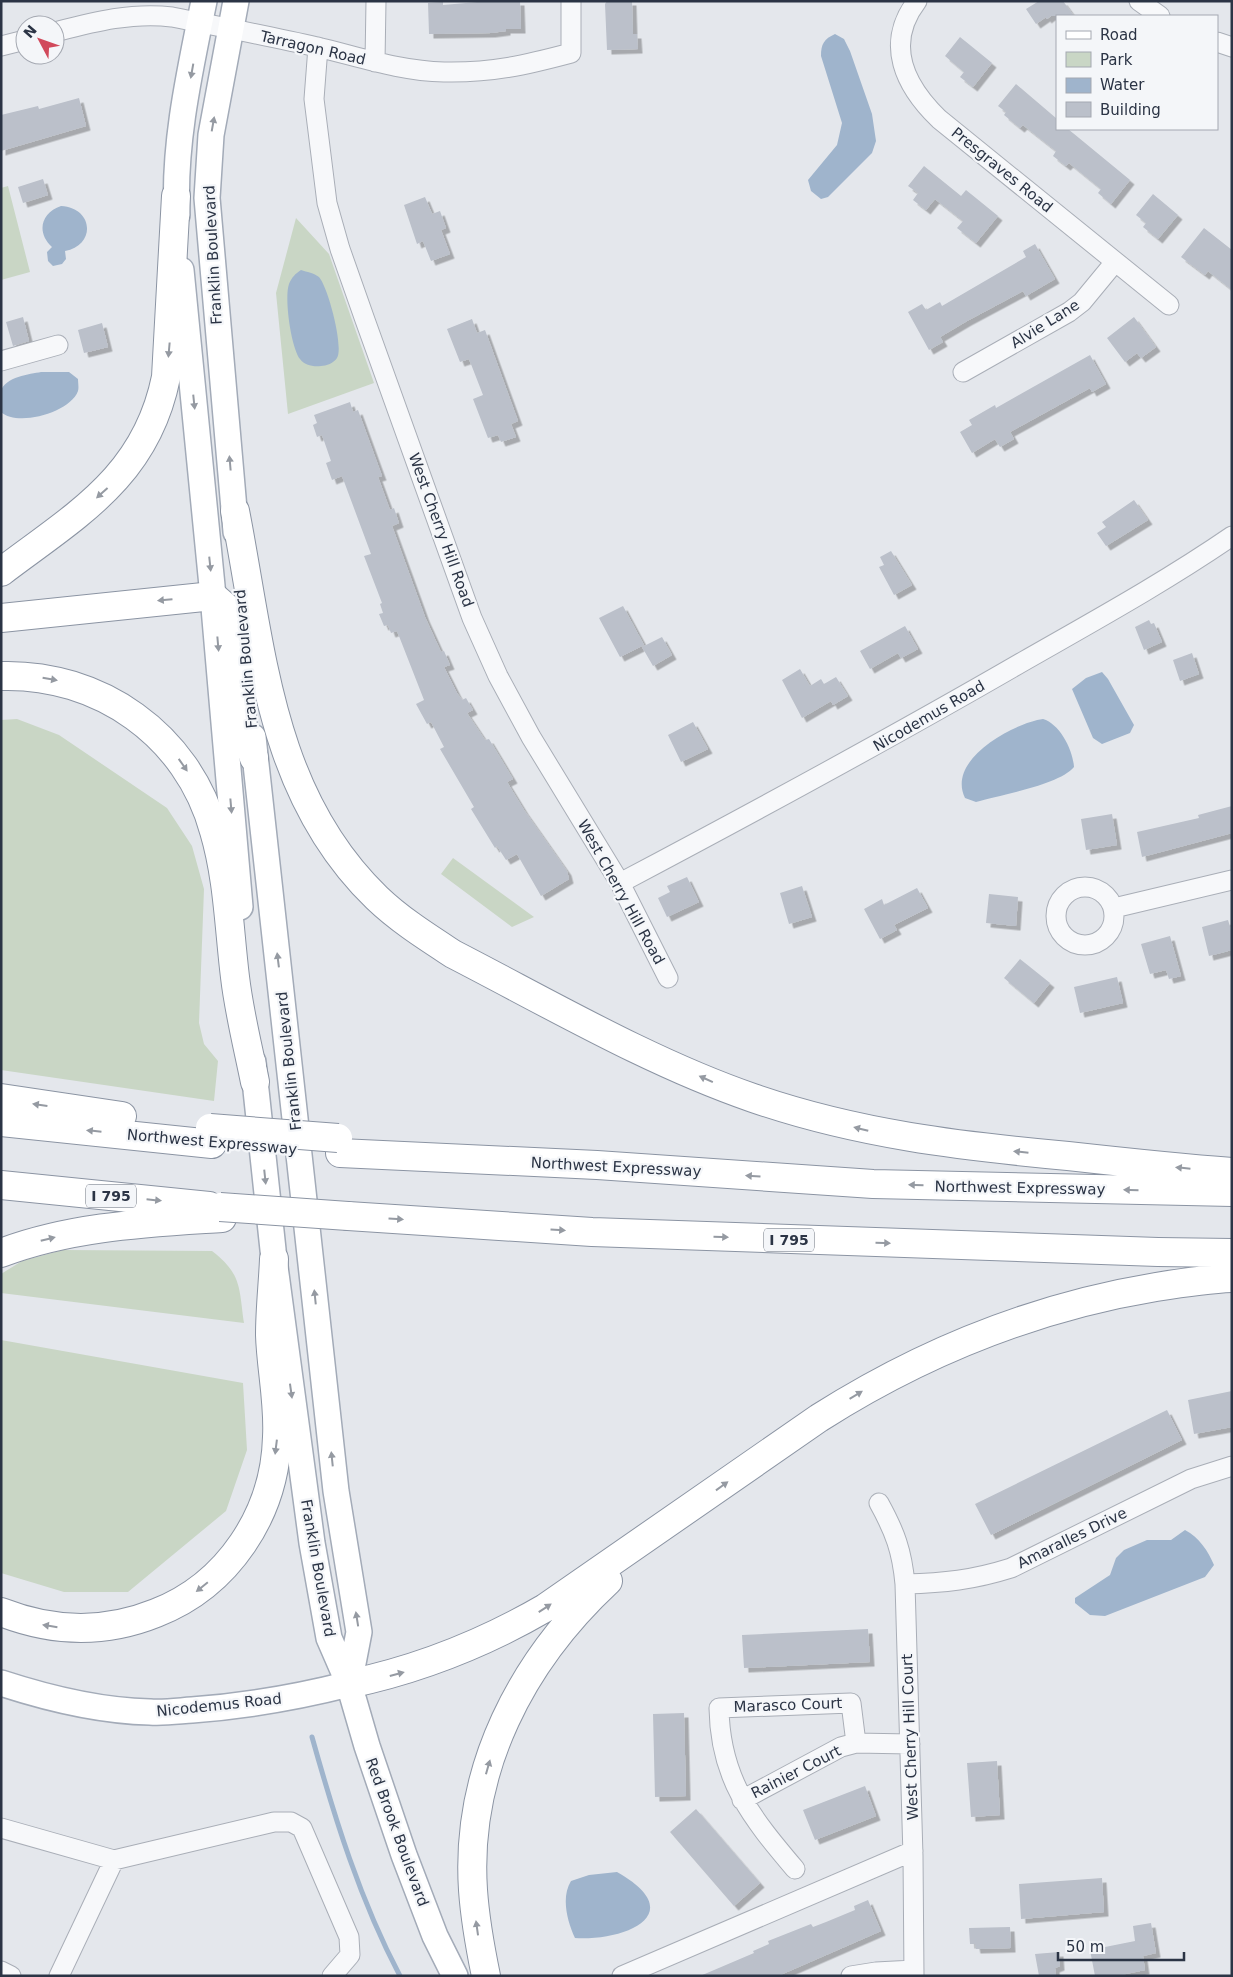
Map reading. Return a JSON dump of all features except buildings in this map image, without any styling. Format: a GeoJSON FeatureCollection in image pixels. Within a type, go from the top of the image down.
{"type":"FeatureCollection","features":[{"type":"Feature","properties":{"kind":"highway"},"geometry":{"type":"LineString","coordinates":[[1,572],[106,490],[128,466],[153,426],[166,378],[176,196]]}},
{"type":"Feature","properties":{"kind":"highway"},"geometry":{"type":"LineString","coordinates":[[235,511],[267,689],[287,758],[319,824],[354,873],[377,898],[424,936],[480,968],[664,1060],[752,1098],[814,1117],[878,1133],[965,1146],[1232,1172]]}},
{"type":"Feature","properties":{"kind":"highway"},"geometry":{"type":"LineString","coordinates":[[1,618],[213,596],[229,610],[233,623],[243,727],[254,758]]}},
{"type":"Feature","properties":{"kind":"highway"},"geometry":{"type":"LineString","coordinates":[[1,676],[27,675],[88,689],[114,702],[147,725],[167,744],[185,768],[201,796],[214,830],[224,878],[235,979],[255,1082]]}},
{"type":"Feature","properties":{"kind":"highway"},"geometry":{"type":"LineString","coordinates":[[1,1098],[211,1136]]}},
{"type":"Feature","properties":{"kind":"highway","name":"Northwest Expressway"},"geometry":{"type":"LineString","coordinates":[[1,1122],[873,1184],[1232,1192]]}},
{"type":"Feature","properties":{"kind":"highway","name":"I 795"},"geometry":{"type":"LineString","coordinates":[[1,1185],[221,1212],[292,1212],[592,1232],[1148,1252],[1232,1253]]}},
{"type":"Feature","properties":{"kind":"highway"},"geometry":{"type":"LineString","coordinates":[[1,1253],[49,1238],[106,1226],[221,1212]]}},
{"type":"Feature","properties":{"kind":"highway"},"geometry":{"type":"LineString","coordinates":[[1,1612],[26,1622],[55,1627],[88,1629],[119,1625],[176,1605],[203,1588],[242,1545],[257,1521],[266,1495],[273,1468],[277,1436],[270,1334],[274,1259]]}},
{"type":"Feature","properties":{"kind":"highway"},"geometry":{"type":"LineString","coordinates":[[349,1684],[396,1674],[424,1665],[503,1632],[545,1608],[698,1504],[774,1447],[858,1393],[964,1341],[1015,1322],[1112,1294],[1232,1278]]}},
{"type":"Feature","properties":{"kind":"highway"},"geometry":{"type":"LineString","coordinates":[[486,1976],[477,1930],[473,1888],[473,1849],[478,1806],[502,1725],[519,1690],[559,1630],[616,1573],[698,1504]]}},
{"type":"Feature","properties":{"kind":"main road","name":"Franklin Boulevard"},"geometry":{"type":"LineString","coordinates":[[236,1],[211,135],[207,198],[235,511],[254,758],[336,1491],[360,1632],[349,1684]]}},
{"type":"Feature","properties":{"kind":"main road","name":"Franklin Boulevard"},"geometry":{"type":"LineString","coordinates":[[202,12],[182,127],[176,196],[182,283],[213,596],[255,1082],[274,1259],[312,1543],[329,1638],[349,1684]]}},
{"type":"Feature","properties":{"kind":"main road","name":"Nicodemus Road"},"geometry":{"type":"LineString","coordinates":[[1,1682],[46,1698],[93,1707],[151,1712],[225,1707],[307,1694],[349,1684]]}},
{"type":"Feature","properties":{"kind":"main road","name":"Red Brook Boulevard"},"geometry":{"type":"LineString","coordinates":[[349,1684],[367,1746],[404,1855],[435,1936],[454,1976]]}},
{"type":"Feature","properties":{"kind":"street"},"geometry":{"type":"LineString","coordinates":[[374,62],[376,1]]}},
{"type":"Feature","properties":{"kind":"street","name":"Tarragon Road"},"geometry":{"type":"LineString","coordinates":[[65,30],[95,22],[148,14],[202,12],[230,29],[402,69],[444,72],[488,71],[520,67],[571,52],[571,1]]}},
{"type":"Feature","properties":{"kind":"street","name":"Presgraves Road"},"geometry":{"type":"LineString","coordinates":[[917,1],[902,34],[901,51],[910,86],[922,102],[939,119],[1170,304]]}},
{"type":"Feature","properties":{"kind":"street"},"geometry":{"type":"LineString","coordinates":[[1139,1],[1159,15]]}},
{"type":"Feature","properties":{"kind":"street"},"geometry":{"type":"LineString","coordinates":[[1,46],[15,42]]}},
{"type":"Feature","properties":{"kind":"street"},"geometry":{"type":"LineString","coordinates":[[1218,42],[1232,47]]}},
{"type":"Feature","properties":{"kind":"street","name":"West Cherry Hill Road"},"geometry":{"type":"LineString","coordinates":[[318,48],[314,99],[327,203],[340,248],[368,329],[472,618],[498,676],[531,737],[620,883],[668,978]]}},
{"type":"Feature","properties":{"kind":"street","name":"Alvie Lane"},"geometry":{"type":"LineString","coordinates":[[963,372],[1069,312],[1082,302],[1116,262]]}},
{"type":"Feature","properties":{"kind":"street"},"geometry":{"type":"LineString","coordinates":[[1,361],[58,345]]}},
{"type":"Feature","properties":{"kind":"street","name":"Nicodemus Road"},"geometry":{"type":"LineString","coordinates":[[620,883],[868,751],[1114,610],[1192,563],[1232,536]]}},
{"type":"Feature","properties":{"kind":"street"},"geometry":{"type":"LineString","coordinates":[[1114,908],[1232,880]]}},
{"type":"Feature","properties":{"kind":"street","name":"Amaralles Drive"},"geometry":{"type":"LineString","coordinates":[[905,1584],[961,1581],[979,1578],[1011,1568],[1191,1479],[1232,1466]]}},
{"type":"Feature","properties":{"kind":"street","name":"West Cherry Hill Court"},"geometry":{"type":"LineString","coordinates":[[879,1503],[894,1531],[903,1556],[913,1851],[914,1973]]}},
{"type":"Feature","properties":{"kind":"street","name":"Marasco Court"},"geometry":{"type":"LineString","coordinates":[[794,1869],[757,1824],[742,1800],[723,1750],[719,1708],[851,1703],[856,1743]]}},
{"type":"Feature","properties":{"kind":"street","name":"Rainier Court"},"geometry":{"type":"LineString","coordinates":[[742,1800],[818,1758],[856,1743],[910,1744]]}},
{"type":"Feature","properties":{"kind":"street"},"geometry":{"type":"LineString","coordinates":[[1,1828],[114,1860],[274,1822],[291,1822],[302,1828],[348,1937],[350,1955],[332,1976]]}},
{"type":"Feature","properties":{"kind":"street"},"geometry":{"type":"LineString","coordinates":[[622,1976],[913,1851]]}},
{"type":"Feature","properties":{"kind":"street"},"geometry":{"type":"LineString","coordinates":[[58,1976],[114,1860]]}},
{"type":"Feature","properties":{"kind":"street"},"geometry":{"type":"LineString","coordinates":[[1,1971],[11,1976]]}},
{"type":"Feature","properties":{"kind":"street"},"geometry":{"type":"LineString","coordinates":[[851,1976],[876,1972],[914,1973]]}},
{"type":"Feature","properties":{"kind":"green space"},"geometry":{"type":"Polygon","coordinates":[[[8,186],[30,272],[1,280],[1,188],[8,186]]]}},
{"type":"Feature","properties":{"kind":"green space"},"geometry":{"type":"Polygon","coordinates":[[[296,218],[329,254],[374,383],[288,414],[276,293],[296,218]]]}},
{"type":"Feature","properties":{"kind":"green space"},"geometry":{"type":"Polygon","coordinates":[[[17,719],[59,735],[167,808],[192,846],[204,889],[199,1023],[204,1044],[218,1061],[214,1101],[1,1070],[1,720],[17,719]]]}},
{"type":"Feature","properties":{"kind":"green space"},"geometry":{"type":"Polygon","coordinates":[[[453,858],[534,917],[512,927],[441,874],[453,858]]]}},
{"type":"Feature","properties":{"kind":"green space"},"geometry":{"type":"Polygon","coordinates":[[[63,1250],[212,1251],[222,1259],[234,1275],[240,1291],[244,1323],[1,1293],[1,1274],[22,1261],[63,1250]]]}},
{"type":"Feature","properties":{"kind":"green space"},"geometry":{"type":"Polygon","coordinates":[[[1,1340],[243,1383],[247,1450],[226,1511],[128,1592],[64,1592],[1,1573],[1,1340]]]}},
{"type":"Feature","properties":{"kind":"water"},"geometry":{"type":"Polygon","coordinates":[[[835,34],[844,39],[850,51],[872,114],[876,141],[872,153],[828,197],[821,199],[811,191],[808,180],[837,145],[842,123],[821,56],[824,42],[835,34]]]}},
{"type":"Feature","properties":{"kind":"water"},"geometry":{"type":"Polygon","coordinates":[[[61,206],[72,208],[80,213],[87,227],[86,235],[82,242],[65,251],[66,259],[62,264],[53,266],[48,261],[47,252],[52,247],[44,235],[43,223],[49,213],[61,206]]]}},
{"type":"Feature","properties":{"kind":"water"},"geometry":{"type":"Polygon","coordinates":[[[301,270],[319,277],[327,292],[337,330],[339,352],[336,360],[332,363],[312,366],[304,363],[300,359],[294,344],[287,300],[291,279],[301,270]]]}},
{"type":"Feature","properties":{"kind":"water"},"geometry":{"type":"Polygon","coordinates":[[[41,372],[69,372],[78,379],[78,391],[73,399],[65,406],[54,411],[30,418],[9,416],[1,412],[1,391],[7,382],[18,377],[41,372]]]}},
{"type":"Feature","properties":{"kind":"water"},"geometry":{"type":"Polygon","coordinates":[[[1102,672],[1108,679],[1134,725],[1130,733],[1102,744],[1093,738],[1072,689],[1086,678],[1102,672]]]}},
{"type":"Feature","properties":{"kind":"water"},"geometry":{"type":"Polygon","coordinates":[[[1043,719],[1055,726],[1060,732],[1071,753],[1074,767],[1056,779],[1028,789],[976,802],[965,798],[962,784],[965,770],[974,757],[986,745],[1001,735],[1043,719]]]}},
{"type":"Feature","properties":{"kind":"water"},"geometry":{"type":"Polygon","coordinates":[[[1185,1530],[1195,1536],[1214,1565],[1205,1577],[1105,1616],[1090,1615],[1075,1603],[1075,1598],[1110,1575],[1116,1558],[1124,1550],[1147,1540],[1171,1540],[1185,1530]]]}},
{"type":"Feature","properties":{"kind":"water"},"geometry":{"type":"Polygon","coordinates":[[[617,1872],[638,1887],[649,1900],[649,1912],[642,1922],[630,1930],[594,1938],[575,1938],[566,1909],[566,1894],[571,1881],[589,1875],[617,1872]]]}},
{"type":"Feature","properties":{"kind":"waterway"},"geometry":{"type":"LineString","coordinates":[[312,1737],[330,1798],[361,1889],[400,1976]]}}]}
